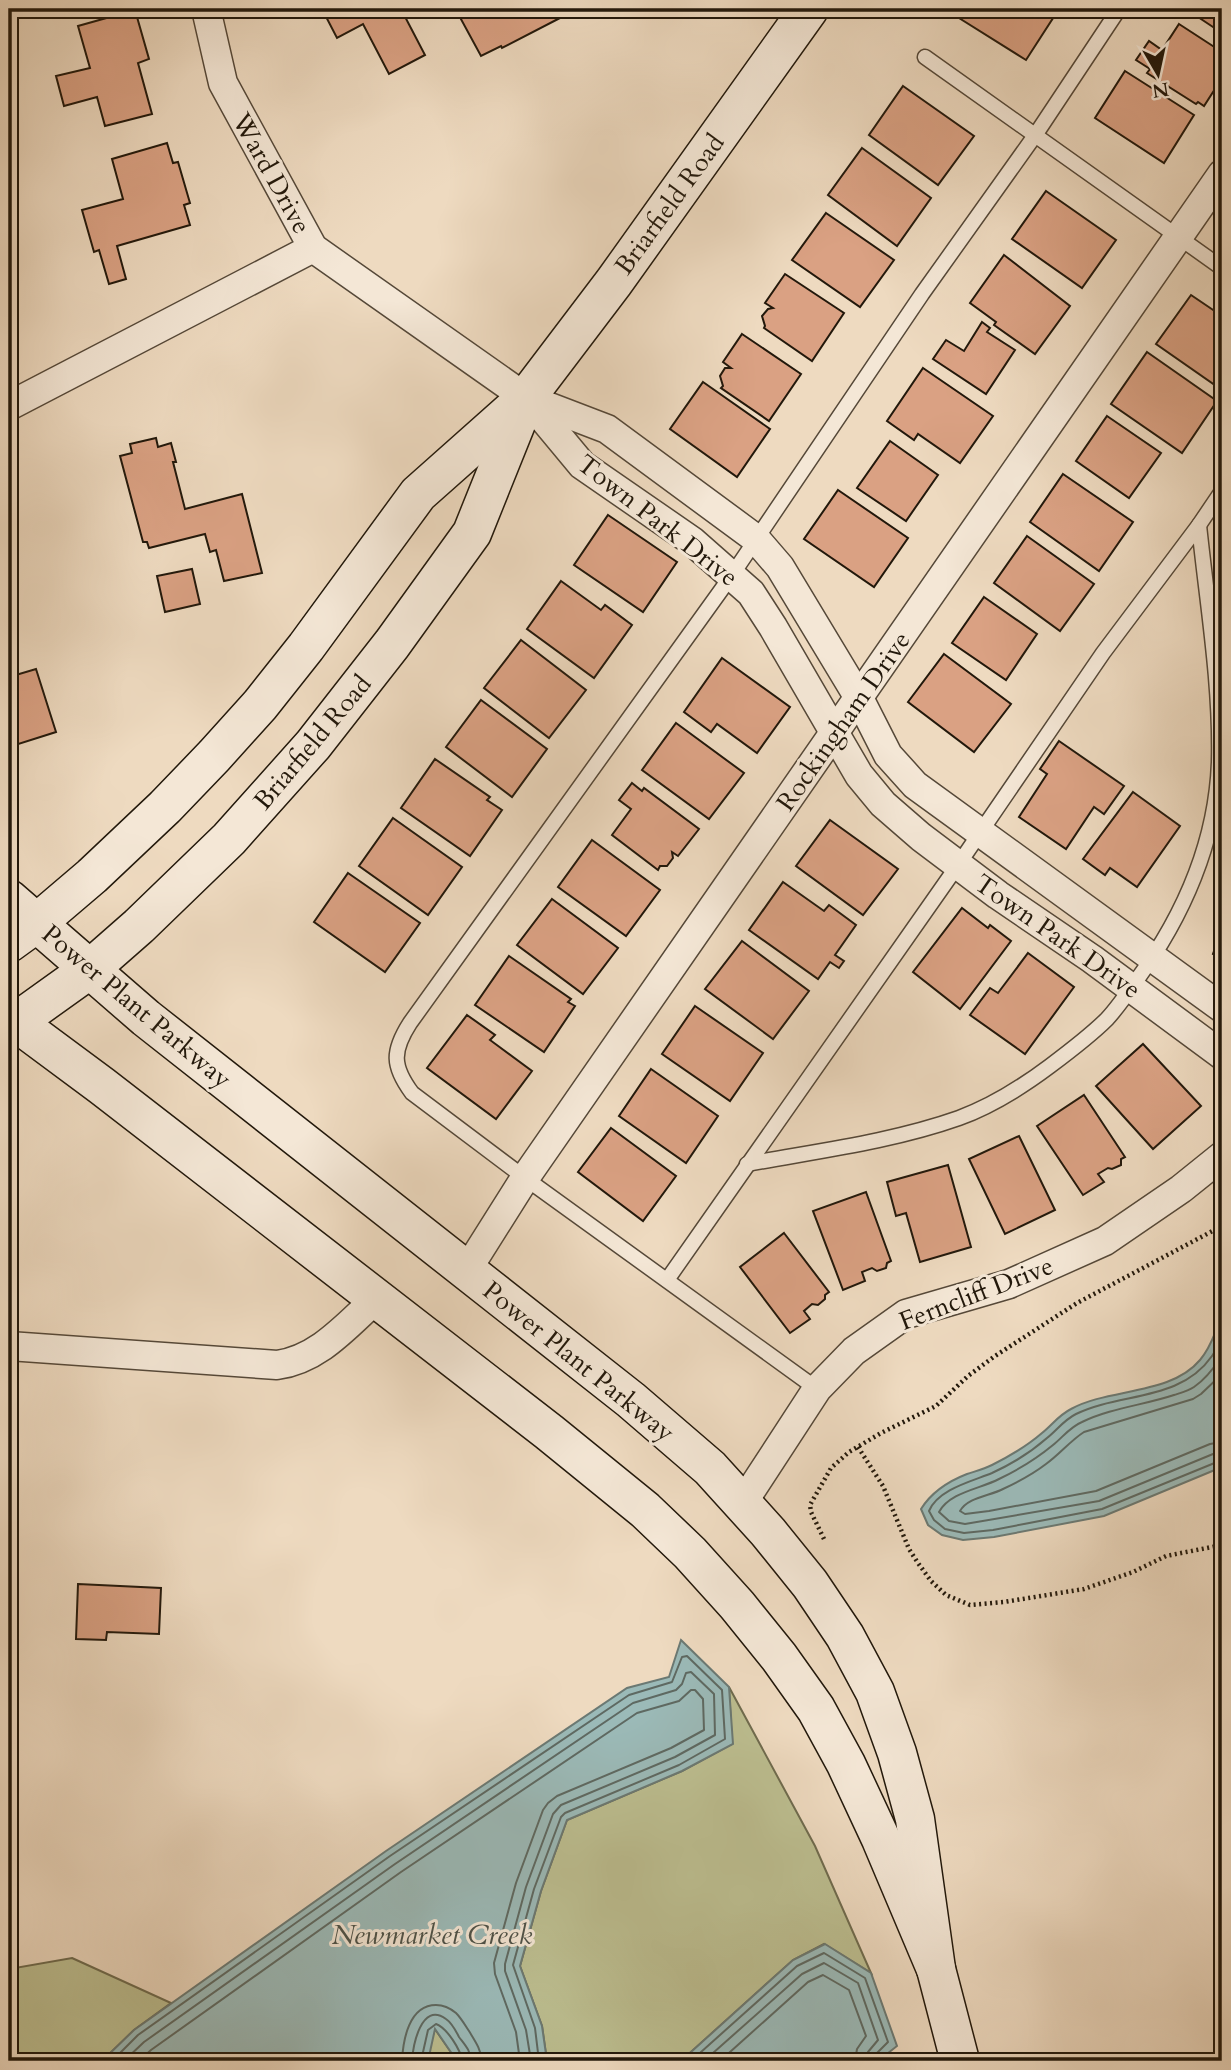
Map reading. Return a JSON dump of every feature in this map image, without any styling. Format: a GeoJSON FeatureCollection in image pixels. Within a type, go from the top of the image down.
{"type":"FeatureCollection","features":[{"type":"Feature","properties":{"kind":"main road","name":"Briarfield Road"},"geometry":{"type":"LineString","coordinates":[[18,922],[92,876],[165,807],[260,705],[418,494],[526,398],[614,282],[808,9]]}},
{"type":"Feature","properties":{"kind":"main road","name":"Briarfield Road"},"geometry":{"type":"LineString","coordinates":[[11,1022],[90,969],[139,926],[229,839],[313,745],[353,696],[472,533],[526,398]]}},
{"type":"Feature","properties":{"kind":"main road","name":"Power Plant Parkway"},"geometry":{"type":"LineString","coordinates":[[18,922],[90,969],[146,1018],[631,1400],[710,1468],[810,1584],[845,1636],[875,1692],[897,1753],[915,1819],[936,1969],[960,2061]]}},
{"type":"Feature","properties":{"kind":"main road","name":"Power Plant Parkway"},"geometry":{"type":"LineString","coordinates":[[11,1022],[113,1094],[550,1432],[645,1510],[690,1553],[737,1605],[816,1709],[846,1764],[881,1839],[936,1969]]}},
{"type":"Feature","properties":{"kind":"street","name":"Ward Drive"},"geometry":{"type":"LineString","coordinates":[[206,9],[223,83],[313,248],[526,398]]}},
{"type":"Feature","properties":{"kind":"street","name":"Rockingham Drive"},"geometry":{"type":"LineString","coordinates":[[467,1270],[525,1178],[1222,174]]}},
{"type":"Feature","properties":{"kind":"street"},"geometry":{"type":"LineString","coordinates":[[9,406],[313,248]]}},
{"type":"Feature","properties":{"kind":"street","name":"Town Park Drive"},"geometry":{"type":"LineString","coordinates":[[526,398],[607,429],[755,538],[780,566],[859,698],[888,755],[915,785],[1222,1008]]}},
{"type":"Feature","properties":{"kind":"street","name":"Town Park Drive"},"geometry":{"type":"LineString","coordinates":[[526,398],[582,464],[692,541],[751,593],[859,775],[883,804],[958,865],[1222,1055]]}},
{"type":"Feature","properties":{"kind":"street","name":"Ferncliff Drive"},"geometry":{"type":"LineString","coordinates":[[742,1504],[817,1389],[854,1351],[906,1314],[1009,1284],[1105,1241],[1181,1189],[1222,1156]]}},
{"type":"Feature","properties":{"kind":"street"},"geometry":{"type":"LineString","coordinates":[[9,1346],[277,1365],[294,1362],[312,1354],[376,1299]]}},
{"type":"Feature","properties":{"kind":"lane"},"geometry":{"type":"LineString","coordinates":[[817,1389],[412,1093],[400,1078],[396,1061],[398,1042],[732,575],[922,293],[1036,134],[1119,9]]}},
{"type":"Feature","properties":{"kind":"lane"},"geometry":{"type":"LineString","coordinates":[[925,57],[1222,268]]}},
{"type":"Feature","properties":{"kind":"lane"},"geometry":{"type":"LineString","coordinates":[[667,1280],[1103,653],[1222,491]]}},
{"type":"Feature","properties":{"kind":"lane"},"geometry":{"type":"LineString","coordinates":[[747,1164],[911,1133],[961,1118],[1018,1091],[1108,1018],[1153,958],[1178,916],[1199,868],[1213,813],[1217,776],[1219,721],[1199,525]]}},
{"type":"Feature","properties":{"kind":"path"},"geometry":{"type":"LineString","coordinates":[[830,1550],[811,1513],[810,1505],[831,1468],[881,1433],[936,1406],[968,1376],[1067,1308],[1222,1226]]}},
{"type":"Feature","properties":{"kind":"path"},"geometry":{"type":"LineString","coordinates":[[858,1447],[883,1486],[909,1549],[918,1563],[946,1595],[970,1605],[1084,1589],[1133,1572],[1166,1556],[1222,1545]]}},
{"type":"Feature","properties":{"kind":"green space"},"geometry":{"type":"Polygon","coordinates":[[[729,1687],[815,1846],[871,1973],[824,1944],[793,1960],[681,2061],[547,2061],[542,2026],[520,1966],[541,1891],[567,1820],[682,1771],[732,1744],[729,1687]]]}},
{"type":"Feature","properties":{"kind":"green space"},"geometry":{"type":"Polygon","coordinates":[[[72,1958],[171,2003],[134,2030],[102,2061],[9,2061],[9,1969],[72,1958]]]}},
{"type":"Feature","properties":{"kind":"green space"},"geometry":{"type":"Polygon","coordinates":[[[435,2029],[457,2061],[425,2061],[435,2029]]]}},
{"type":"Feature","properties":{"kind":"water"},"geometry":{"type":"Polygon","coordinates":[[[1222,1317],[1222,1467],[1104,1516],[994,1537],[963,1540],[942,1535],[928,1525],[921,1509],[941,1488],[1018,1450],[1067,1411],[1103,1397],[1156,1385],[1188,1371],[1207,1350],[1222,1317]]]}},
{"type":"Feature","properties":{"kind":"water","name":"Newmarket Creek"},"geometry":{"type":"Polygon","coordinates":[[[681,1640],[729,1687],[733,1744],[682,1771],[567,1820],[541,1891],[520,1966],[542,2026],[547,2061],[457,2061],[435,2029],[428,2061],[102,2061],[134,2030],[386,1851],[627,1688],[669,1677],[681,1640]]]}},
{"type":"Feature","properties":{"kind":"water"},"geometry":{"type":"Polygon","coordinates":[[[825,1944],[871,1973],[897,2046],[878,2061],[681,2061],[793,1960],[825,1944]]]}},
{"type":"Feature","properties":{"kind":"building"},"geometry":{"type":"Polygon","coordinates":[[[9,9],[47,9],[9,18],[9,9]]]}},
{"type":"Feature","properties":{"kind":"building"},"geometry":{"type":"Polygon","coordinates":[[[322,9],[401,9],[425,55],[389,74],[363,24],[337,38],[322,9]]]}},
{"type":"Feature","properties":{"kind":"building"},"geometry":{"type":"Polygon","coordinates":[[[555,9],[560,18],[481,56],[456,10],[555,9]]]}},
{"type":"Feature","properties":{"kind":"building"},"geometry":{"type":"Polygon","coordinates":[[[965,9],[1045,9],[1055,15],[1026,60],[959,18],[965,9]]]}},
{"type":"Feature","properties":{"kind":"building"},"geometry":{"type":"Polygon","coordinates":[[[1186,9],[1222,9],[1222,33],[1186,9]]]}},
{"type":"Feature","properties":{"kind":"building"},"geometry":{"type":"Polygon","coordinates":[[[135,10],[149,59],[138,63],[152,114],[105,126],[97,97],[64,106],[56,76],[90,68],[78,26],[135,10]]]}},
{"type":"Feature","properties":{"kind":"building"},"geometry":{"type":"Polygon","coordinates":[[[1179,24],[1222,52],[1222,70],[1216,74],[1222,78],[1204,106],[1198,102],[1196,104],[1147,73],[1150,69],[1136,60],[1149,41],[1162,50],[1179,24]]]}},
{"type":"Feature","properties":{"kind":"building"},"geometry":{"type":"Polygon","coordinates":[[[1125,71],[1194,115],[1164,163],[1095,118],[1125,71]]]}},
{"type":"Feature","properties":{"kind":"building"},"geometry":{"type":"Polygon","coordinates":[[[903,86],[974,136],[938,185],[869,135],[903,86]]]}},
{"type":"Feature","properties":{"kind":"building"},"geometry":{"type":"Polygon","coordinates":[[[167,143],[173,163],[178,162],[190,203],[184,205],[190,225],[117,246],[126,279],[109,284],[99,250],[94,252],[82,210],[123,199],[112,159],[167,143]]]}},
{"type":"Feature","properties":{"kind":"building"},"geometry":{"type":"Polygon","coordinates":[[[862,148],[931,198],[897,246],[828,195],[862,148]]]}},
{"type":"Feature","properties":{"kind":"building"},"geometry":{"type":"Polygon","coordinates":[[[1046,191],[1116,240],[1082,288],[1012,239],[1046,191]]]}},
{"type":"Feature","properties":{"kind":"building"},"geometry":{"type":"Polygon","coordinates":[[[826,213],[894,260],[860,307],[792,260],[826,213]]]}},
{"type":"Feature","properties":{"kind":"building"},"geometry":{"type":"Polygon","coordinates":[[[1004,255],[1070,306],[1035,354],[994,325],[996,322],[970,303],[1004,255]]]}},
{"type":"Feature","properties":{"kind":"building"},"geometry":{"type":"Polygon","coordinates":[[[785,274],[844,313],[812,361],[764,328],[762,316],[768,309],[773,308],[765,303],[785,274]]]}},
{"type":"Feature","properties":{"kind":"building"},"geometry":{"type":"Polygon","coordinates":[[[1191,295],[1222,316],[1222,390],[1156,344],[1191,295]]]}},
{"type":"Feature","properties":{"kind":"building"},"geometry":{"type":"Polygon","coordinates":[[[982,322],[990,328],[987,332],[1015,350],[986,394],[933,359],[946,340],[964,351],[982,322]]]}},
{"type":"Feature","properties":{"kind":"building"},"geometry":{"type":"Polygon","coordinates":[[[742,334],[801,374],[769,421],[721,388],[723,386],[720,376],[725,368],[731,368],[723,362],[742,334]]]}},
{"type":"Feature","properties":{"kind":"building"},"geometry":{"type":"Polygon","coordinates":[[[1147,352],[1217,401],[1182,453],[1111,404],[1147,352]]]}},
{"type":"Feature","properties":{"kind":"building"},"geometry":{"type":"Polygon","coordinates":[[[923,368],[993,416],[960,463],[918,434],[914,440],[887,421],[923,368]]]}},
{"type":"Feature","properties":{"kind":"building"},"geometry":{"type":"Polygon","coordinates":[[[703,382],[770,429],[737,477],[670,429],[703,382]]]}},
{"type":"Feature","properties":{"kind":"building"},"geometry":{"type":"Polygon","coordinates":[[[1107,416],[1161,453],[1129,498],[1076,461],[1107,416]]]}},
{"type":"Feature","properties":{"kind":"building"},"geometry":{"type":"Polygon","coordinates":[[[156,438],[158,447],[171,443],[185,509],[242,494],[262,573],[224,581],[216,550],[210,552],[205,534],[149,548],[147,542],[143,542],[120,456],[132,453],[130,444],[156,438]]]}},
{"type":"Feature","properties":{"kind":"building"},"geometry":{"type":"Polygon","coordinates":[[[890,441],[938,475],[906,521],[857,488],[890,441]]]}},
{"type":"Feature","properties":{"kind":"building"},"geometry":{"type":"Polygon","coordinates":[[[1063,474],[1133,522],[1099,571],[1030,522],[1063,474]]]}},
{"type":"Feature","properties":{"kind":"building"},"geometry":{"type":"Polygon","coordinates":[[[838,490],[908,538],[874,587],[804,539],[838,490]]]}},
{"type":"Feature","properties":{"kind":"building"},"geometry":{"type":"Polygon","coordinates":[[[608,515],[677,562],[643,612],[574,565],[608,515]]]}},
{"type":"Feature","properties":{"kind":"building"},"geometry":{"type":"Polygon","coordinates":[[[1027,536],[1094,584],[1060,631],[994,583],[1027,536]]]}},
{"type":"Feature","properties":{"kind":"building"},"geometry":{"type":"Polygon","coordinates":[[[192,569],[200,604],[165,612],[157,576],[192,569]]]}},
{"type":"Feature","properties":{"kind":"building"},"geometry":{"type":"Polygon","coordinates":[[[561,581],[601,610],[605,605],[632,625],[594,678],[527,629],[561,581]]]}},
{"type":"Feature","properties":{"kind":"building"},"geometry":{"type":"Polygon","coordinates":[[[984,597],[1037,634],[1006,680],[952,643],[984,597]]]}},
{"type":"Feature","properties":{"kind":"building"},"geometry":{"type":"Polygon","coordinates":[[[521,640],[586,690],[549,738],[484,688],[521,640]]]}},
{"type":"Feature","properties":{"kind":"building"},"geometry":{"type":"Polygon","coordinates":[[[944,654],[1011,704],[974,752],[908,702],[944,654]]]}},
{"type":"Feature","properties":{"kind":"building"},"geometry":{"type":"Polygon","coordinates":[[[722,658],[790,707],[757,753],[717,724],[711,732],[684,712],[722,658]]]}},
{"type":"Feature","properties":{"kind":"building"},"geometry":{"type":"Polygon","coordinates":[[[36,669],[56,732],[9,747],[9,677],[36,669]]]}},
{"type":"Feature","properties":{"kind":"building"},"geometry":{"type":"Polygon","coordinates":[[[481,700],[547,749],[512,797],[446,747],[481,700]]]}},
{"type":"Feature","properties":{"kind":"building"},"geometry":{"type":"Polygon","coordinates":[[[676,723],[744,773],[709,819],[642,770],[676,723]]]}},
{"type":"Feature","properties":{"kind":"building"},"geometry":{"type":"Polygon","coordinates":[[[1059,741],[1124,786],[1104,814],[1094,807],[1066,849],[1019,817],[1047,774],[1040,769],[1059,741]]]}},
{"type":"Feature","properties":{"kind":"building"},"geometry":{"type":"Polygon","coordinates":[[[435,759],[490,797],[487,800],[502,810],[470,856],[401,808],[435,759]]]}},
{"type":"Feature","properties":{"kind":"building"},"geometry":{"type":"Polygon","coordinates":[[[632,783],[642,791],[644,788],[699,829],[678,856],[672,852],[673,858],[667,866],[660,866],[658,870],[612,835],[631,809],[619,800],[632,783]]]}},
{"type":"Feature","properties":{"kind":"building"},"geometry":{"type":"Polygon","coordinates":[[[1133,792],[1180,826],[1137,887],[1110,868],[1105,875],[1083,859],[1133,792]]]}},
{"type":"Feature","properties":{"kind":"building"},"geometry":{"type":"Polygon","coordinates":[[[393,818],[462,867],[428,915],[359,866],[393,818]]]}},
{"type":"Feature","properties":{"kind":"building"},"geometry":{"type":"Polygon","coordinates":[[[830,820],[898,869],[863,915],[796,866],[830,820]]]}},
{"type":"Feature","properties":{"kind":"building"},"geometry":{"type":"Polygon","coordinates":[[[592,840],[660,890],[626,936],[558,887],[592,840]]]}},
{"type":"Feature","properties":{"kind":"building"},"geometry":{"type":"Polygon","coordinates":[[[348,873],[420,923],[385,972],[314,922],[348,873]]]}},
{"type":"Feature","properties":{"kind":"building"},"geometry":{"type":"Polygon","coordinates":[[[783,882],[824,911],[829,905],[856,925],[835,955],[844,961],[839,968],[830,962],[818,979],[749,930],[783,882]]]}},
{"type":"Feature","properties":{"kind":"building"},"geometry":{"type":"Polygon","coordinates":[[[552,899],[618,948],[583,994],[517,945],[552,899]]]}},
{"type":"Feature","properties":{"kind":"building"},"geometry":{"type":"Polygon","coordinates":[[[962,908],[1011,941],[960,1009],[913,972],[962,908]]]}},
{"type":"Feature","properties":{"kind":"building"},"geometry":{"type":"Polygon","coordinates":[[[1222,929],[1222,958],[1213,954],[1222,929]]]}},
{"type":"Feature","properties":{"kind":"building"},"geometry":{"type":"Polygon","coordinates":[[[742,941],[809,991],[773,1039],[705,989],[742,941]]]}},
{"type":"Feature","properties":{"kind":"building"},"geometry":{"type":"Polygon","coordinates":[[[1028,953],[1074,987],[1025,1054],[970,1015],[990,988],[998,993],[1028,953]]]}},
{"type":"Feature","properties":{"kind":"building"},"geometry":{"type":"Polygon","coordinates":[[[509,956],[571,999],[568,1002],[575,1006],[544,1052],[475,1005],[509,956]]]}},
{"type":"Feature","properties":{"kind":"building"},"geometry":{"type":"Polygon","coordinates":[[[695,1006],[763,1053],[730,1101],[662,1054],[695,1006]]]}},
{"type":"Feature","properties":{"kind":"building"},"geometry":{"type":"Polygon","coordinates":[[[467,1015],[495,1035],[490,1040],[532,1071],[496,1119],[427,1068],[467,1015]]]}},
{"type":"Feature","properties":{"kind":"building"},"geometry":{"type":"Polygon","coordinates":[[[1143,1044],[1201,1106],[1153,1149],[1096,1086],[1143,1044]]]}},
{"type":"Feature","properties":{"kind":"building"},"geometry":{"type":"Polygon","coordinates":[[[651,1069],[718,1116],[686,1163],[619,1116],[651,1069]]]}},
{"type":"Feature","properties":{"kind":"building"},"geometry":{"type":"Polygon","coordinates":[[[1084,1095],[1125,1157],[1121,1159],[1121,1165],[1098,1174],[1104,1182],[1083,1195],[1037,1126],[1084,1095]]]}},
{"type":"Feature","properties":{"kind":"building"},"geometry":{"type":"Polygon","coordinates":[[[611,1128],[676,1176],[643,1221],[578,1172],[611,1128]]]}},
{"type":"Feature","properties":{"kind":"building"},"geometry":{"type":"Polygon","coordinates":[[[1019,1136],[1055,1210],[1005,1234],[969,1159],[1019,1136]]]}},
{"type":"Feature","properties":{"kind":"building"},"geometry":{"type":"Polygon","coordinates":[[[948,1165],[971,1247],[920,1262],[906,1213],[896,1216],[887,1182],[948,1165]]]}},
{"type":"Feature","properties":{"kind":"building"},"geometry":{"type":"Polygon","coordinates":[[[866,1192],[891,1261],[886,1268],[877,1271],[872,1268],[862,1272],[865,1281],[843,1290],[813,1211],[866,1192]]]}},
{"type":"Feature","properties":{"kind":"building"},"geometry":{"type":"Polygon","coordinates":[[[784,1233],[829,1292],[818,1305],[812,1304],[804,1311],[810,1319],[790,1333],[740,1267],[784,1233]]]}},
{"type":"Feature","properties":{"kind":"building"},"geometry":{"type":"Polygon","coordinates":[[[78,1584],[161,1588],[159,1634],[107,1632],[106,1640],[76,1639],[78,1584]]]}}]}
